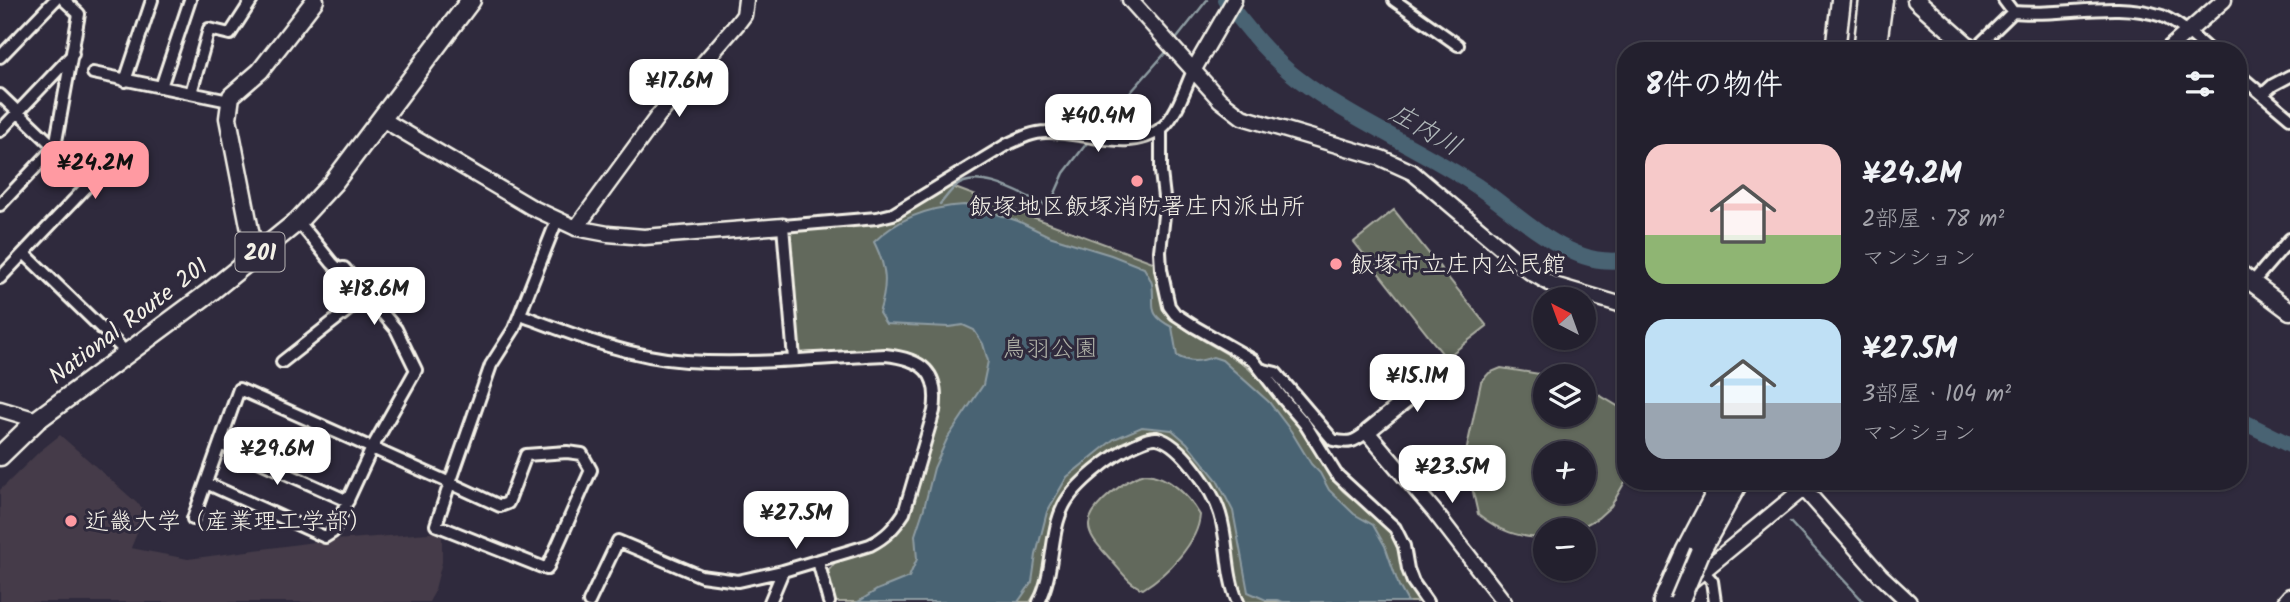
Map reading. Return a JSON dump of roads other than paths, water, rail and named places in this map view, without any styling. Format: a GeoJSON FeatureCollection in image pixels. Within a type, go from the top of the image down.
{"type":"FeatureCollection","features":[{"type":"Feature","properties":{"kind":"highway","name":"National Route 201"},"geometry":{"type":"LineString","coordinates":[[0,456],[37,420],[210,292],[299,221],[333,183],[471,0]]}},
{"type":"Feature","properties":{"kind":"highway"},"geometry":{"type":"LineString","coordinates":[[1836,42],[1841,0]]}},
{"type":"Feature","properties":{"kind":"highway"},"geometry":{"type":"LineString","coordinates":[[1852,42],[1857,0]]}},
{"type":"Feature","properties":{"kind":"highway"},"geometry":{"type":"LineString","coordinates":[[1864,42],[1869,0]]}},
{"type":"Feature","properties":{"kind":"highway"},"geometry":{"type":"LineString","coordinates":[[1878,42],[1883,0]]}},
{"type":"Feature","properties":{"kind":"highway"},"geometry":{"type":"LineString","coordinates":[[1672,601],[1718,490]]}},
{"type":"Feature","properties":{"kind":"highway"},"geometry":{"type":"LineString","coordinates":[[1693,551],[1733,490]]}},
{"type":"Feature","properties":{"kind":"main road"},"geometry":{"type":"LineString","coordinates":[[255,256],[228,118],[229,101],[231,96],[267,63],[315,0]]}},
{"type":"Feature","properties":{"kind":"main road"},"geometry":{"type":"LineString","coordinates":[[1919,1],[1964,42]]}},
{"type":"Feature","properties":{"kind":"main road"},"geometry":{"type":"LineString","coordinates":[[2247,279],[2290,311]]}},
{"type":"Feature","properties":{"kind":"street"},"geometry":{"type":"LineString","coordinates":[[0,57],[55,0]]}},
{"type":"Feature","properties":{"kind":"street"},"geometry":{"type":"LineString","coordinates":[[125,81],[152,0]]}},
{"type":"Feature","properties":{"kind":"street"},"geometry":{"type":"LineString","coordinates":[[161,87],[190,0]]}},
{"type":"Feature","properties":{"kind":"street"},"geometry":{"type":"LineString","coordinates":[[191,93],[209,29],[230,34],[252,0]]}},
{"type":"Feature","properties":{"kind":"street"},"geometry":{"type":"LineString","coordinates":[[576,228],[658,116],[738,23],[744,15],[747,0]]}},
{"type":"Feature","properties":{"kind":"street"},"geometry":{"type":"LineString","coordinates":[[1130,0],[1220,100],[1242,117],[1381,158],[1412,172],[1530,272],[1551,284],[1617,303]]}},
{"type":"Feature","properties":{"kind":"street"},"geometry":{"type":"LineString","coordinates":[[382,119],[557,220],[576,228],[644,237],[877,218],[893,214],[1024,136],[1051,132],[1120,140],[1135,139],[1161,128],[1175,110],[1213,33],[1234,0]]}},
{"type":"Feature","properties":{"kind":"street"},"geometry":{"type":"LineString","coordinates":[[1394,0],[1458,45]]}},
{"type":"Feature","properties":{"kind":"street"},"geometry":{"type":"LineString","coordinates":[[2004,0],[2013,12]]}},
{"type":"Feature","properties":{"kind":"street"},"geometry":{"type":"LineString","coordinates":[[0,205],[55,147],[79,13],[71,2]]}},
{"type":"Feature","properties":{"kind":"street"},"geometry":{"type":"LineString","coordinates":[[2177,42],[2218,2]]}},
{"type":"Feature","properties":{"kind":"street"},"geometry":{"type":"LineString","coordinates":[[1983,42],[2013,12],[2101,4],[2147,10],[2164,16],[2199,42]]}},
{"type":"Feature","properties":{"kind":"street"},"geometry":{"type":"LineString","coordinates":[[0,131],[73,54]]}},
{"type":"Feature","properties":{"kind":"street"},"geometry":{"type":"LineString","coordinates":[[93,73],[229,101]]}},
{"type":"Feature","properties":{"kind":"street"},"geometry":{"type":"LineString","coordinates":[[2263,94],[2290,76]]}},
{"type":"Feature","properties":{"kind":"street"},"geometry":{"type":"LineString","coordinates":[[2247,81],[2290,118]]}},
{"type":"Feature","properties":{"kind":"street"},"geometry":{"type":"LineString","coordinates":[[0,95],[91,182],[1,276]]}},
{"type":"Feature","properties":{"kind":"street"},"geometry":{"type":"LineString","coordinates":[[1161,128],[1161,172],[1165,206],[1160,251],[1169,306],[1175,314],[1195,327],[1254,360],[1305,424],[1336,474],[1395,528],[1405,546],[1413,582],[1427,602]]}},
{"type":"Feature","properties":{"kind":"street"},"geometry":{"type":"LineString","coordinates":[[193,519],[239,389],[372,448],[450,483],[500,506],[508,503],[526,455],[567,452],[582,454],[591,470],[547,569],[436,524],[450,483],[491,365],[521,315],[557,220]]}},
{"type":"Feature","properties":{"kind":"street"},"geometry":{"type":"LineString","coordinates":[[206,483],[325,537],[333,533],[372,448],[416,370],[396,329],[344,268],[338,269],[332,263],[299,221]]}},
{"type":"Feature","properties":{"kind":"street"},"geometry":{"type":"LineString","coordinates":[[783,226],[794,359]]}},
{"type":"Feature","properties":{"kind":"street"},"geometry":{"type":"LineString","coordinates":[[2252,283],[2290,239]]}},
{"type":"Feature","properties":{"kind":"street"},"geometry":{"type":"LineString","coordinates":[[24,253],[126,352]]}},
{"type":"Feature","properties":{"kind":"street"},"geometry":{"type":"LineString","coordinates":[[282,362],[367,295]]}},
{"type":"Feature","properties":{"kind":"street"},"geometry":{"type":"LineString","coordinates":[[521,315],[618,350],[684,361],[726,362],[885,355],[903,357],[920,365],[934,383],[934,411],[904,513],[883,539],[818,561],[738,581],[701,576],[618,541],[589,602]]}},
{"type":"Feature","properties":{"kind":"street"},"geometry":{"type":"LineString","coordinates":[[1260,369],[1276,373],[1333,440],[1343,443],[1353,442],[1367,432],[1446,368]]}},
{"type":"Feature","properties":{"kind":"street"},"geometry":{"type":"LineString","coordinates":[[0,409],[37,420]]}},
{"type":"Feature","properties":{"kind":"street"},"geometry":{"type":"LineString","coordinates":[[1367,432],[1434,511],[1504,602]]}},
{"type":"Feature","properties":{"kind":"street"},"geometry":{"type":"LineString","coordinates":[[1039,602],[1046,586],[1059,517],[1065,502],[1075,489],[1125,449],[1151,438],[1172,444],[1212,495],[1220,514],[1232,589],[1238,602]]}},
{"type":"Feature","properties":{"kind":"street"},"geometry":{"type":"LineString","coordinates":[[220,444],[348,501]]}},
{"type":"Feature","properties":{"kind":"street"},"geometry":{"type":"LineString","coordinates":[[1672,601],[1794,490]]}},
{"type":"Feature","properties":{"kind":"street"},"geometry":{"type":"LineString","coordinates":[[1804,490],[1880,575],[1909,602]]}},
{"type":"Feature","properties":{"kind":"street"},"geometry":{"type":"LineString","coordinates":[[818,561],[829,602]]}},
{"type":"Feature","properties":{"kind":"street"},"geometry":{"type":"LineString","coordinates":[[769,602],[783,571]]}},
{"type":"Feature","properties":{"kind":"street"},"geometry":{"type":"LineString","coordinates":[[1703,571],[1712,581],[1715,602]]}},
{"type":"Feature","properties":{"kind":"street"},"geometry":{"type":"LineString","coordinates":[[2285,602],[2290,596]]}},
{"type":"Feature","properties":{"kind":"water","name":"鳥羽公園"},"geometry":{"type":"Polygon","coordinates":[[[964,205],[1018,221],[1049,236],[1144,268],[1152,284],[1153,309],[1158,317],[1172,327],[1177,356],[1190,361],[1213,357],[1222,360],[1269,402],[1320,473],[1329,490],[1354,514],[1373,525],[1385,546],[1399,586],[1408,602],[1283,602],[1266,600],[1248,592],[1233,511],[1217,480],[1187,443],[1172,430],[1142,427],[1114,439],[1067,477],[1047,512],[1032,582],[1018,602],[858,602],[877,590],[909,577],[917,559],[915,535],[934,468],[947,439],[983,385],[988,361],[983,344],[974,330],[963,325],[949,327],[886,324],[879,313],[884,294],[884,269],[874,242],[894,226],[916,215],[939,208],[964,205]]]}},
{"type":"Feature","properties":{"kind":"waterway"},"geometry":{"type":"LineString","coordinates":[[1174,42],[1207,0]]}},
{"type":"Feature","properties":{"kind":"waterway","name":"庄内川"},"geometry":{"type":"LineString","coordinates":[[1225,0],[1277,61],[1318,93],[1455,172],[1557,244],[1590,258],[1617,260]]}},
{"type":"Feature","properties":{"kind":"waterway"},"geometry":{"type":"LineString","coordinates":[[1094,134],[1168,50]]}},
{"type":"Feature","properties":{"kind":"waterway"},"geometry":{"type":"LineString","coordinates":[[940,204],[955,187],[976,180],[1002,185],[1049,207],[1064,173],[1090,139]]}},
{"type":"Feature","properties":{"kind":"waterway","name":"庄内川"},"geometry":{"type":"LineString","coordinates":[[2247,424],[2290,445]]}},
{"type":"Feature","properties":{"kind":"waterway"},"geometry":{"type":"LineString","coordinates":[[1790,522],[1864,602]]}},
{"type":"Feature","properties":{"kind":"place","name":"飯塚地区飯塚消防署庄内派出所"},"geometry":{"type":"Point","coordinates":[1137,181]}},
{"type":"Feature","properties":{"kind":"place","name":"飯塚市立庄内公民館"},"geometry":{"type":"Point","coordinates":[1336,264]}},
{"type":"Feature","properties":{"kind":"place","name":"近畿大学（産業理工学部）"},"geometry":{"type":"Point","coordinates":[71,521]}}]}
